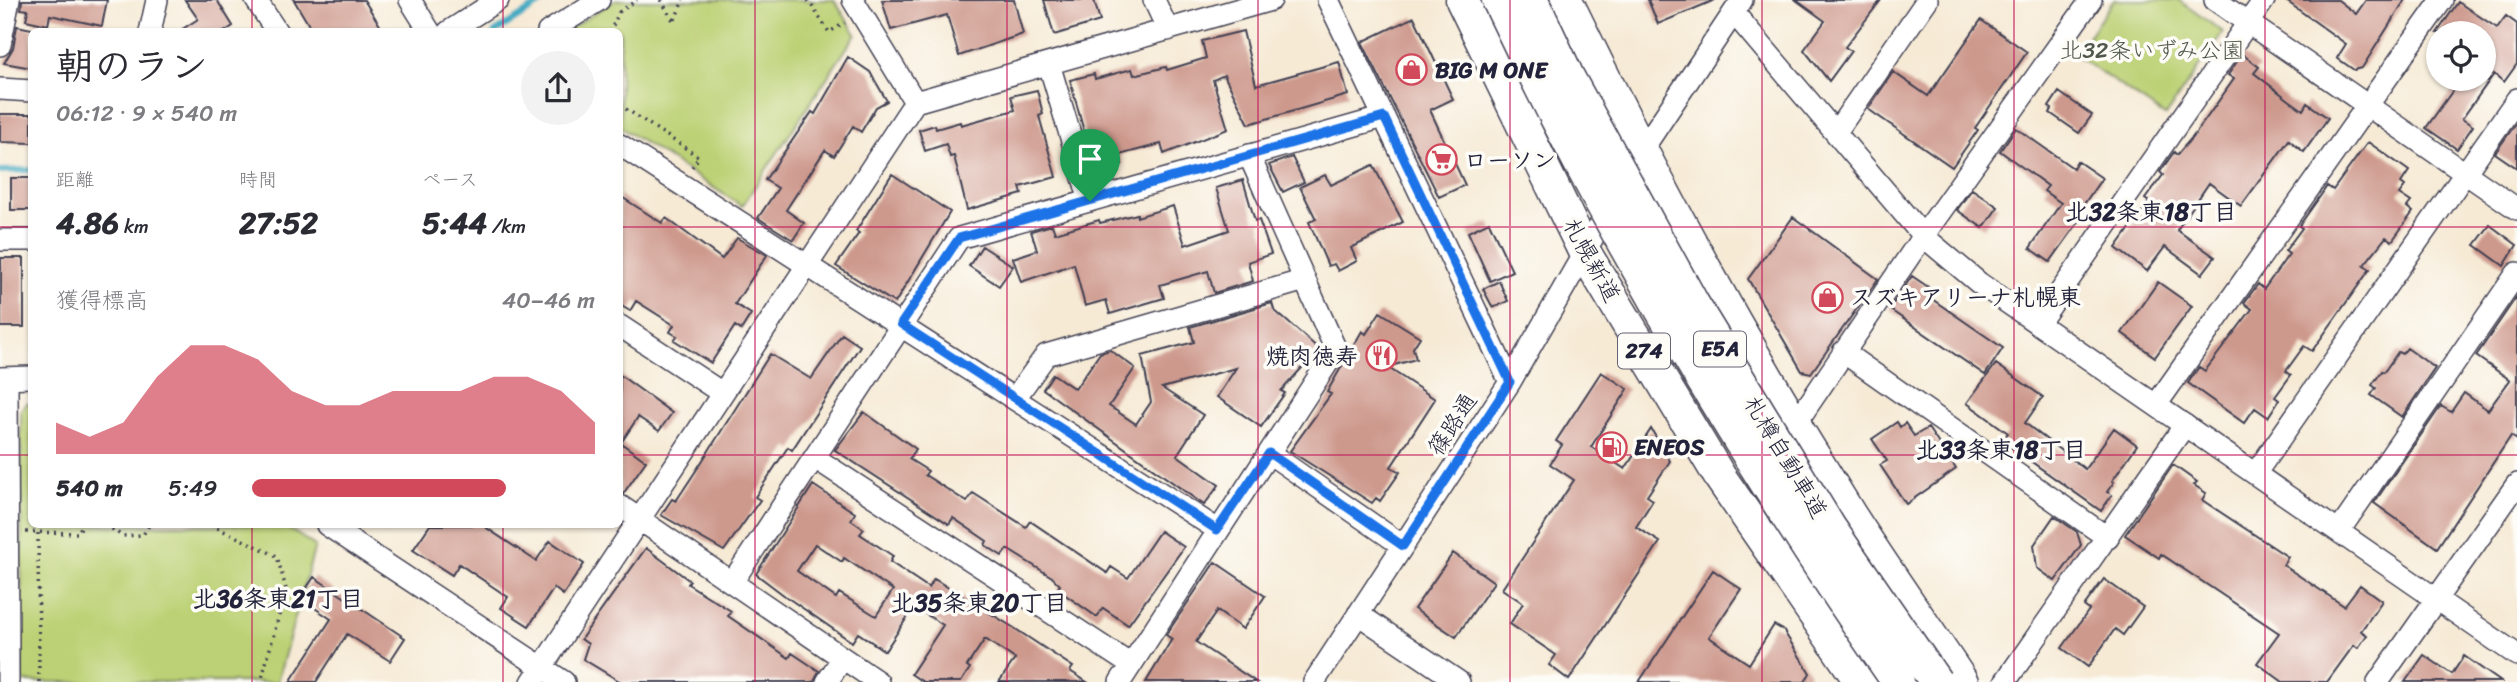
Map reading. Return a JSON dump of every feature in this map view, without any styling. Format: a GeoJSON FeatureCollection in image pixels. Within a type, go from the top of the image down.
{"type":"FeatureCollection","features":[{"type":"Feature","properties":{"kind":"highway","name":"札幌新道"},"geometry":{"type":"LineString","coordinates":[[1462,0],[1585,253],[1720,477],[1861,682]]}},
{"type":"Feature","properties":{"kind":"highway","name":"札樽自動車道"},"geometry":{"type":"LineString","coordinates":[[1498,0],[1540,89],[1666,320],[1805,547],[1898,682]]}},
{"type":"Feature","properties":{"kind":"highway","name":"札樽自動車道"},"geometry":{"type":"LineString","coordinates":[[1532,0],[1568,77],[1693,304],[1830,528],[1936,682]]}},
{"type":"Feature","properties":{"kind":"highway"},"geometry":{"type":"LineString","coordinates":[[1566,0],[1641,150],[1796,423],[1850,515],[1962,682]]}},
{"type":"Feature","properties":{"kind":"street"},"geometry":{"type":"LineString","coordinates":[[0,45],[9,0]]}},
{"type":"Feature","properties":{"kind":"street"},"geometry":{"type":"LineString","coordinates":[[151,28],[157,0]]}},
{"type":"Feature","properties":{"kind":"street"},"geometry":{"type":"LineString","coordinates":[[256,0],[274,28]]}},
{"type":"Feature","properties":{"kind":"street"},"geometry":{"type":"LineString","coordinates":[[410,0],[427,28]]}},
{"type":"Feature","properties":{"kind":"street"},"geometry":{"type":"LineString","coordinates":[[454,28],[498,0]]}},
{"type":"Feature","properties":{"kind":"street"},"geometry":{"type":"LineString","coordinates":[[554,28],[599,0]]}},
{"type":"Feature","properties":{"kind":"street"},"geometry":{"type":"LineString","coordinates":[[853,0],[915,102]]}},
{"type":"Feature","properties":{"kind":"street"},"geometry":{"type":"LineString","coordinates":[[1154,0],[1168,30]]}},
{"type":"Feature","properties":{"kind":"street"},"geometry":{"type":"LineString","coordinates":[[537,674],[915,102],[1271,0]]}},
{"type":"Feature","properties":{"kind":"street"},"geometry":{"type":"LineString","coordinates":[[1328,0],[1510,382]]}},
{"type":"Feature","properties":{"kind":"street"},"geometry":{"type":"LineString","coordinates":[[1836,132],[1927,0]]}},
{"type":"Feature","properties":{"kind":"street"},"geometry":{"type":"LineString","coordinates":[[1796,423],[1923,236],[2091,0]]}},
{"type":"Feature","properties":{"kind":"street"},"geometry":{"type":"LineString","coordinates":[[2215,0],[2517,209]]}},
{"type":"Feature","properties":{"kind":"street"},"geometry":{"type":"LineString","coordinates":[[2038,324],[2264,0]]}},
{"type":"Feature","properties":{"kind":"street"},"geometry":{"type":"LineString","coordinates":[[2156,405],[2442,0]]}},
{"type":"Feature","properties":{"kind":"street"},"geometry":{"type":"LineString","coordinates":[[1738,4],[1836,132],[1923,236],[1979,283],[2517,655]]}},
{"type":"Feature","properties":{"kind":"street","name":"篠路通"},"geometry":{"type":"LineString","coordinates":[[1314,682],[1510,382],[1641,150],[1738,4]]}},
{"type":"Feature","properties":{"kind":"street"},"geometry":{"type":"LineString","coordinates":[[1049,64],[1090,201]]}},
{"type":"Feature","properties":{"kind":"street"},"geometry":{"type":"LineString","coordinates":[[0,89],[28,91]]}},
{"type":"Feature","properties":{"kind":"street"},"geometry":{"type":"LineString","coordinates":[[2255,474],[2517,99]]}},
{"type":"Feature","properties":{"kind":"street"},"geometry":{"type":"LineString","coordinates":[[733,581],[959,238],[1384,117]]}},
{"type":"Feature","properties":{"kind":"street"},"geometry":{"type":"LineString","coordinates":[[623,147],[1217,530]]}},
{"type":"Feature","properties":{"kind":"street"},"geometry":{"type":"LineString","coordinates":[[815,458],[1125,673],[1336,350],[1249,155]]}},
{"type":"Feature","properties":{"kind":"street"},"geometry":{"type":"LineString","coordinates":[[0,240],[28,240]]}},
{"type":"Feature","properties":{"kind":"street"},"geometry":{"type":"LineString","coordinates":[[2339,531],[2517,273]]}},
{"type":"Feature","properties":{"kind":"street"},"geometry":{"type":"LineString","coordinates":[[1015,398],[1046,355],[1305,280]]}},
{"type":"Feature","properties":{"kind":"street"},"geometry":{"type":"LineString","coordinates":[[623,328],[722,393]]}},
{"type":"Feature","properties":{"kind":"street"},"geometry":{"type":"LineString","coordinates":[[1843,352],[2108,538]]}},
{"type":"Feature","properties":{"kind":"street"},"geometry":{"type":"LineString","coordinates":[[8,682],[3,378],[28,377]]}},
{"type":"Feature","properties":{"kind":"street"},"geometry":{"type":"LineString","coordinates":[[2004,682],[2108,538],[2185,425]]}},
{"type":"Feature","properties":{"kind":"street"},"geometry":{"type":"LineString","coordinates":[[1269,453],[1403,546]]}},
{"type":"Feature","properties":{"kind":"street"},"geometry":{"type":"LineString","coordinates":[[2378,682],[2517,484]]}},
{"type":"Feature","properties":{"kind":"street"},"geometry":{"type":"LineString","coordinates":[[623,508],[878,682]]}},
{"type":"Feature","properties":{"kind":"street"},"geometry":{"type":"LineString","coordinates":[[331,528],[537,674],[564,682]]}},
{"type":"Feature","properties":{"kind":"street"},"geometry":{"type":"LineString","coordinates":[[1358,614],[1459,682]]}},
{"type":"Feature","properties":{"kind":"street"},"geometry":{"type":"LineString","coordinates":[[827,682],[842,659]]}},
{"type":"Feature","properties":{"kind":"path"},"geometry":{"type":"LineString","coordinates":[[619,12],[637,0]]}},
{"type":"Feature","properties":{"kind":"path"},"geometry":{"type":"LineString","coordinates":[[661,0],[674,22],[683,0]]}},
{"type":"Feature","properties":{"kind":"path"},"geometry":{"type":"LineString","coordinates":[[808,0],[829,32],[847,22]]}},
{"type":"Feature","properties":{"kind":"path"},"geometry":{"type":"LineString","coordinates":[[623,108],[699,157],[688,174]]}},
{"type":"Feature","properties":{"kind":"path"},"geometry":{"type":"LineString","coordinates":[[39,682],[38,533],[78,533],[80,528]]}},
{"type":"Feature","properties":{"kind":"path"},"geometry":{"type":"LineString","coordinates":[[110,528],[122,536],[143,535],[147,528]]}},
{"type":"Feature","properties":{"kind":"path"},"geometry":{"type":"LineString","coordinates":[[217,528],[277,556],[286,589],[261,682]]}},
{"type":"Feature","properties":{"kind":"green space"},"geometry":{"type":"Polygon","coordinates":[[[616,0],[834,0],[856,34],[742,206],[623,129],[623,28],[571,28],[616,0]]]}},
{"type":"Feature","properties":{"kind":"green space","name":"北32条いずみ公園"},"geometry":{"type":"Polygon","coordinates":[[[2114,0],[2178,0],[2223,32],[2165,116],[2075,55],[2114,0]]]}},
{"type":"Feature","properties":{"kind":"green space"},"geometry":{"type":"Polygon","coordinates":[[[28,403],[28,528],[288,528],[315,546],[277,682],[22,682],[21,410],[28,403]]]}},
{"type":"Feature","properties":{"kind":"building"},"geometry":{"type":"Polygon","coordinates":[[[22,0],[107,0],[102,26],[50,15],[48,25],[26,20],[28,10],[21,9],[22,0]]]}},
{"type":"Feature","properties":{"kind":"building"},"geometry":{"type":"Polygon","coordinates":[[[185,0],[217,0],[233,26],[184,28],[198,19],[185,0]]]}},
{"type":"Feature","properties":{"kind":"building"},"geometry":{"type":"Polygon","coordinates":[[[294,0],[364,0],[382,28],[311,28],[294,0]]]}},
{"type":"Feature","properties":{"kind":"building"},"geometry":{"type":"Polygon","coordinates":[[[882,0],[1014,0],[1023,34],[959,56],[947,15],[891,30],[882,0]]]}},
{"type":"Feature","properties":{"kind":"building"},"geometry":{"type":"Polygon","coordinates":[[[1044,0],[1094,0],[1100,21],[1054,35],[1044,0]]]}},
{"type":"Feature","properties":{"kind":"building"},"geometry":{"type":"Polygon","coordinates":[[[1648,0],[1715,0],[1658,24],[1648,0]]]}},
{"type":"Feature","properties":{"kind":"building"},"geometry":{"type":"Polygon","coordinates":[[[1796,0],[1881,0],[1845,47],[1851,51],[1829,81],[1804,50],[1825,21],[1796,0]]]}},
{"type":"Feature","properties":{"kind":"building"},"geometry":{"type":"Polygon","coordinates":[[[2285,0],[2338,0],[2356,14],[2366,0],[2405,0],[2362,68],[2354,70],[2337,58],[2346,44],[2285,0]]]}},
{"type":"Feature","properties":{"kind":"building"},"geometry":{"type":"Polygon","coordinates":[[[2458,2],[2486,21],[2445,21],[2458,2]]]}},
{"type":"Feature","properties":{"kind":"building"},"geometry":{"type":"Polygon","coordinates":[[[2506,16],[2517,24],[2517,64],[2504,82],[2496,76],[2496,27],[2506,16]]]}},
{"type":"Feature","properties":{"kind":"building"},"geometry":{"type":"Polygon","coordinates":[[[1414,17],[1453,99],[1430,110],[1465,185],[1439,197],[1362,42],[1414,17]]]}},
{"type":"Feature","properties":{"kind":"building"},"geometry":{"type":"Polygon","coordinates":[[[1981,20],[2027,52],[1952,167],[1868,109],[1893,72],[1928,96],[1981,20]]]}},
{"type":"Feature","properties":{"kind":"building"},"geometry":{"type":"Polygon","coordinates":[[[17,26],[28,28],[28,67],[4,63],[13,48],[17,26]]]}},
{"type":"Feature","properties":{"kind":"building"},"geometry":{"type":"Polygon","coordinates":[[[1243,31],[1256,85],[1339,62],[1348,95],[1249,124],[1224,75],[1213,80],[1228,129],[1164,154],[1161,144],[1119,155],[1122,164],[1095,172],[1070,80],[1094,74],[1095,79],[1132,69],[1134,75],[1166,67],[1167,70],[1206,58],[1202,41],[1243,31]]]}},
{"type":"Feature","properties":{"kind":"building"},"geometry":{"type":"Polygon","coordinates":[[[2242,54],[2259,67],[2254,73],[2289,100],[2303,110],[2307,103],[2328,118],[2304,152],[2289,140],[2241,206],[2209,183],[2177,230],[2215,257],[2202,274],[2165,247],[2147,271],[2116,248],[2149,202],[2145,199],[2163,175],[2160,172],[2174,152],[2177,155],[2196,133],[2234,79],[2228,75],[2242,54]]]}},
{"type":"Feature","properties":{"kind":"building"},"geometry":{"type":"Polygon","coordinates":[[[848,57],[870,72],[887,101],[876,107],[861,132],[853,126],[834,156],[825,150],[786,210],[804,223],[793,240],[758,218],[778,188],[765,180],[812,112],[815,114],[848,57]]]}},
{"type":"Feature","properties":{"kind":"building"},"geometry":{"type":"Polygon","coordinates":[[[1037,90],[1043,114],[1039,116],[1056,177],[1020,187],[1022,194],[967,210],[954,156],[950,157],[946,144],[925,151],[919,130],[935,125],[936,129],[960,122],[961,125],[1015,110],[1011,96],[1037,90]]]}},
{"type":"Feature","properties":{"kind":"building"},"geometry":{"type":"Polygon","coordinates":[[[2452,91],[2482,91],[2462,119],[2473,126],[2457,149],[2426,128],[2452,91]]]}},
{"type":"Feature","properties":{"kind":"building"},"geometry":{"type":"Polygon","coordinates":[[[2059,92],[2092,115],[2079,133],[2050,113],[2052,109],[2049,107],[2059,92]]]}},
{"type":"Feature","properties":{"kind":"building"},"geometry":{"type":"Polygon","coordinates":[[[0,114],[28,114],[28,143],[0,142],[0,114]]]}},
{"type":"Feature","properties":{"kind":"building"},"geometry":{"type":"Polygon","coordinates":[[[2517,122],[2517,168],[2495,153],[2517,122]]]}},
{"type":"Feature","properties":{"kind":"building"},"geometry":{"type":"Polygon","coordinates":[[[2016,128],[2073,168],[2077,161],[2102,178],[2075,217],[2080,220],[2050,262],[2030,248],[2061,203],[2044,191],[2048,186],[2000,151],[2016,128]]]}},
{"type":"Feature","properties":{"kind":"building"},"geometry":{"type":"Polygon","coordinates":[[[2368,142],[2409,171],[2401,183],[2405,186],[2399,194],[2411,202],[2407,207],[2413,212],[2392,241],[2386,237],[2364,265],[2370,269],[2312,351],[2304,346],[2286,371],[2291,375],[2275,397],[2279,400],[2268,417],[2255,408],[2244,423],[2188,383],[2199,367],[2205,371],[2252,309],[2244,303],[2258,284],[2264,289],[2289,254],[2285,251],[2327,186],[2333,190],[2368,142]]]}},
{"type":"Feature","properties":{"kind":"building"},"geometry":{"type":"Polygon","coordinates":[[[1292,157],[1304,182],[1283,192],[1269,165],[1292,157]]]}},
{"type":"Feature","properties":{"kind":"building"},"geometry":{"type":"Polygon","coordinates":[[[1373,165],[1403,222],[1351,248],[1357,261],[1338,271],[1334,264],[1328,266],[1309,222],[1316,219],[1300,187],[1325,175],[1331,185],[1373,165]]]}},
{"type":"Feature","properties":{"kind":"building"},"geometry":{"type":"Polygon","coordinates":[[[892,174],[950,212],[895,303],[836,266],[859,233],[856,231],[892,174]]]}},
{"type":"Feature","properties":{"kind":"building"},"geometry":{"type":"Polygon","coordinates":[[[11,178],[28,178],[28,210],[11,210],[11,178]]]}},
{"type":"Feature","properties":{"kind":"building"},"geometry":{"type":"Polygon","coordinates":[[[1243,180],[1255,221],[1259,220],[1271,254],[1248,262],[1253,281],[1214,293],[1208,271],[1160,285],[1164,298],[1110,314],[1106,300],[1085,306],[1074,264],[1021,282],[1013,258],[1037,250],[1031,231],[1052,225],[1055,233],[1099,220],[1100,223],[1137,214],[1137,217],[1173,206],[1185,245],[1229,230],[1216,188],[1243,180]]]}},
{"type":"Feature","properties":{"kind":"building"},"geometry":{"type":"Polygon","coordinates":[[[1972,189],[1998,207],[1983,228],[1957,210],[1972,189]]]}},
{"type":"Feature","properties":{"kind":"building"},"geometry":{"type":"Polygon","coordinates":[[[623,198],[662,223],[666,218],[722,259],[737,238],[767,255],[735,304],[751,314],[741,330],[735,326],[711,363],[674,340],[677,336],[670,332],[674,325],[636,301],[630,311],[623,307],[623,198]]]}},
{"type":"Feature","properties":{"kind":"building"},"geometry":{"type":"Polygon","coordinates":[[[1793,217],[1878,279],[1811,373],[1802,371],[1748,279],[1793,217]]]}},
{"type":"Feature","properties":{"kind":"building"},"geometry":{"type":"Polygon","coordinates":[[[1489,222],[1512,271],[1490,281],[1468,232],[1489,222]]]}},
{"type":"Feature","properties":{"kind":"building"},"geometry":{"type":"Polygon","coordinates":[[[2490,225],[2517,245],[2504,266],[2475,245],[2490,225]]]}},
{"type":"Feature","properties":{"kind":"building"},"geometry":{"type":"Polygon","coordinates":[[[982,246],[1013,266],[999,286],[969,266],[982,246]]]}},
{"type":"Feature","properties":{"kind":"building"},"geometry":{"type":"Polygon","coordinates":[[[1,258],[24,258],[24,327],[1,327],[1,258]]]}},
{"type":"Feature","properties":{"kind":"building"},"geometry":{"type":"Polygon","coordinates":[[[1912,276],[1934,291],[1929,297],[2003,348],[1985,375],[1889,309],[1900,294],[1903,297],[1907,293],[1903,289],[1912,276]]]}},
{"type":"Feature","properties":{"kind":"building"},"geometry":{"type":"Polygon","coordinates":[[[1499,281],[1508,301],[1493,308],[1483,289],[1499,281]]]}},
{"type":"Feature","properties":{"kind":"building"},"geometry":{"type":"Polygon","coordinates":[[[2158,282],[2192,306],[2155,357],[2122,333],[2158,282]]]}},
{"type":"Feature","properties":{"kind":"building"},"geometry":{"type":"Polygon","coordinates":[[[2517,296],[2517,440],[2511,436],[2437,548],[2374,503],[2441,406],[2451,412],[2464,393],[2488,410],[2510,380],[2476,356],[2517,296]]]}},
{"type":"Feature","properties":{"kind":"building"},"geometry":{"type":"Polygon","coordinates":[[[1272,303],[1274,310],[1319,349],[1281,391],[1285,393],[1261,427],[1217,397],[1236,368],[1162,388],[1203,415],[1177,455],[1219,485],[1204,505],[1043,389],[1053,374],[1075,389],[1100,353],[1110,350],[1135,368],[1109,406],[1136,424],[1151,402],[1142,356],[1194,342],[1190,327],[1272,303]]]}},
{"type":"Feature","properties":{"kind":"building"},"geometry":{"type":"Polygon","coordinates":[[[1380,312],[1420,337],[1413,348],[1416,359],[1387,367],[1435,399],[1391,467],[1400,472],[1380,501],[1376,498],[1372,503],[1290,451],[1331,394],[1327,392],[1362,331],[1366,334],[1380,312]]]}},
{"type":"Feature","properties":{"kind":"building"},"geometry":{"type":"Polygon","coordinates":[[[842,334],[860,346],[792,450],[788,447],[755,497],[760,500],[724,551],[661,515],[672,499],[676,501],[770,354],[811,379],[842,334]]]}},
{"type":"Feature","properties":{"kind":"building"},"geometry":{"type":"Polygon","coordinates":[[[2407,348],[2435,368],[2402,417],[2371,395],[2376,388],[2372,385],[2382,371],[2384,372],[2398,352],[2402,354],[2407,348]]]}},
{"type":"Feature","properties":{"kind":"building"},"geometry":{"type":"Polygon","coordinates":[[[1996,364],[2043,397],[2025,423],[2085,469],[2114,428],[2137,445],[2112,481],[2114,482],[2107,492],[2112,495],[2101,511],[2002,441],[2008,433],[1967,403],[1996,364]]]}},
{"type":"Feature","properties":{"kind":"building"},"geometry":{"type":"Polygon","coordinates":[[[1601,372],[1628,389],[1591,447],[1625,469],[1651,429],[1670,461],[1647,496],[1653,500],[1636,527],[1660,542],[1569,680],[1549,665],[1556,655],[1510,624],[1523,603],[1502,589],[1574,480],[1550,464],[1562,445],[1556,441],[1601,372]]]}},
{"type":"Feature","properties":{"kind":"building"},"geometry":{"type":"Polygon","coordinates":[[[623,377],[672,413],[659,431],[638,417],[623,440],[623,377]]]}},
{"type":"Feature","properties":{"kind":"building"},"geometry":{"type":"Polygon","coordinates":[[[864,412],[916,449],[909,459],[928,471],[925,475],[967,502],[973,493],[1026,527],[1030,521],[1107,573],[1111,567],[1128,578],[1160,531],[1184,547],[1128,625],[1103,608],[1097,617],[1057,589],[1060,585],[1052,577],[1007,549],[1002,556],[985,545],[987,541],[953,518],[949,524],[835,450],[864,412]]]}},
{"type":"Feature","properties":{"kind":"building"},"geometry":{"type":"Polygon","coordinates":[[[1897,422],[1900,427],[1905,423],[1914,436],[1928,428],[1956,469],[1906,504],[1880,465],[1887,461],[1872,439],[1897,422]]]}},
{"type":"Feature","properties":{"kind":"building"},"geometry":{"type":"Polygon","coordinates":[[[623,444],[646,461],[623,494],[623,444]]]}},
{"type":"Feature","properties":{"kind":"building"},"geometry":{"type":"Polygon","coordinates":[[[2173,465],[2197,482],[2194,485],[2206,493],[2202,500],[2288,557],[2283,565],[2344,606],[2360,585],[2382,601],[2361,631],[2367,635],[2358,648],[2354,645],[2327,682],[2283,682],[2257,663],[2279,633],[2161,554],[2159,558],[2125,535],[2173,465]]]}},
{"type":"Feature","properties":{"kind":"building"},"geometry":{"type":"Polygon","coordinates":[[[813,485],[855,513],[851,520],[864,529],[860,534],[893,556],[890,562],[929,588],[934,579],[1073,667],[1070,671],[1087,682],[999,682],[1015,659],[985,639],[967,666],[970,668],[961,682],[923,682],[911,674],[943,625],[914,607],[885,651],[858,633],[852,642],[756,574],[813,485]],[[815,544],[797,571],[836,598],[839,593],[876,616],[893,590],[844,558],[842,562],[815,544]]]}},
{"type":"Feature","properties":{"kind":"building"},"geometry":{"type":"Polygon","coordinates":[[[2054,516],[2077,532],[2081,545],[2055,581],[2037,568],[2034,545],[2054,516]]]}},
{"type":"Feature","properties":{"kind":"building"},"geometry":{"type":"Polygon","coordinates":[[[428,528],[486,528],[536,561],[550,541],[584,564],[563,595],[554,588],[529,626],[501,608],[508,597],[459,564],[452,575],[413,550],[428,528]]]}},
{"type":"Feature","properties":{"kind":"building"},"geometry":{"type":"Polygon","coordinates":[[[646,548],[690,581],[688,584],[731,611],[728,616],[789,658],[792,653],[819,671],[814,682],[621,682],[583,659],[588,644],[581,639],[646,548]]]}},
{"type":"Feature","properties":{"kind":"building"},"geometry":{"type":"Polygon","coordinates":[[[1453,553],[1494,582],[1456,637],[1414,609],[1453,553]]]}},
{"type":"Feature","properties":{"kind":"building"},"geometry":{"type":"Polygon","coordinates":[[[1215,562],[1265,596],[1243,629],[1217,611],[1196,642],[1256,682],[1146,682],[1172,639],[1166,635],[1215,562]]]}},
{"type":"Feature","properties":{"kind":"building"},"geometry":{"type":"Polygon","coordinates":[[[1713,570],[1741,589],[1709,637],[1749,664],[1774,625],[1783,630],[1810,673],[1805,682],[1639,682],[1713,570]]]}},
{"type":"Feature","properties":{"kind":"building"},"geometry":{"type":"Polygon","coordinates":[[[314,577],[405,638],[390,661],[347,634],[316,682],[290,682],[331,619],[300,598],[314,577]]]}},
{"type":"Feature","properties":{"kind":"building"},"geometry":{"type":"Polygon","coordinates":[[[2104,579],[2143,607],[2123,635],[2115,629],[2088,667],[2062,648],[2089,610],[2084,606],[2104,579]]]}},
{"type":"Feature","properties":{"kind":"building"},"geometry":{"type":"Polygon","coordinates":[[[2424,655],[2452,674],[2464,656],[2501,682],[2405,682],[2424,655]]]}},
{"type":"Feature","properties":{"kind":"waterway"},"geometry":{"type":"LineString","coordinates":[[501,28],[546,0]]}},
{"type":"Feature","properties":{"kind":"waterway"},"geometry":{"type":"LineString","coordinates":[[0,171],[28,170]]}},
{"type":"Feature","properties":{"kind":"place","name":"BIG M ONE"},"geometry":{"type":"Point","coordinates":[1412,70]}},
{"type":"Feature","properties":{"kind":"place","name":"ローソン"},"geometry":{"type":"Point","coordinates":[1441,160]}},
{"type":"Feature","properties":{"kind":"place","name":"スズキアリーナ札幌東"},"geometry":{"type":"Point","coordinates":[1827,297]}},
{"type":"Feature","properties":{"kind":"place","name":"焼肉徳寿"},"geometry":{"type":"Point","coordinates":[1381,356]}},
{"type":"Feature","properties":{"kind":"place","name":"ENEOS"},"geometry":{"type":"Point","coordinates":[1611,447]}},
{"type":"Feature","properties":{"kind":"district","name":"北32条東18丁目"},"geometry":{"type":"Point","coordinates":[2151,212]}},
{"type":"Feature","properties":{"kind":"district","name":"北33条東18丁目"},"geometry":{"type":"Point","coordinates":[2001,450]}},
{"type":"Feature","properties":{"kind":"district","name":"北36条東21丁目"},"geometry":{"type":"Point","coordinates":[278,599]}},
{"type":"Feature","properties":{"kind":"district","name":"北35条東20丁目"},"geometry":{"type":"Point","coordinates":[979,603]}},
{"type":"Feature","properties":{"kind":"route"},"geometry":{"type":"LineString","coordinates":[[1384,117],[1510,382],[1403,546],[1269,453],[1217,530],[901,324],[959,238],[1090,201],[1384,117]]}}]}
